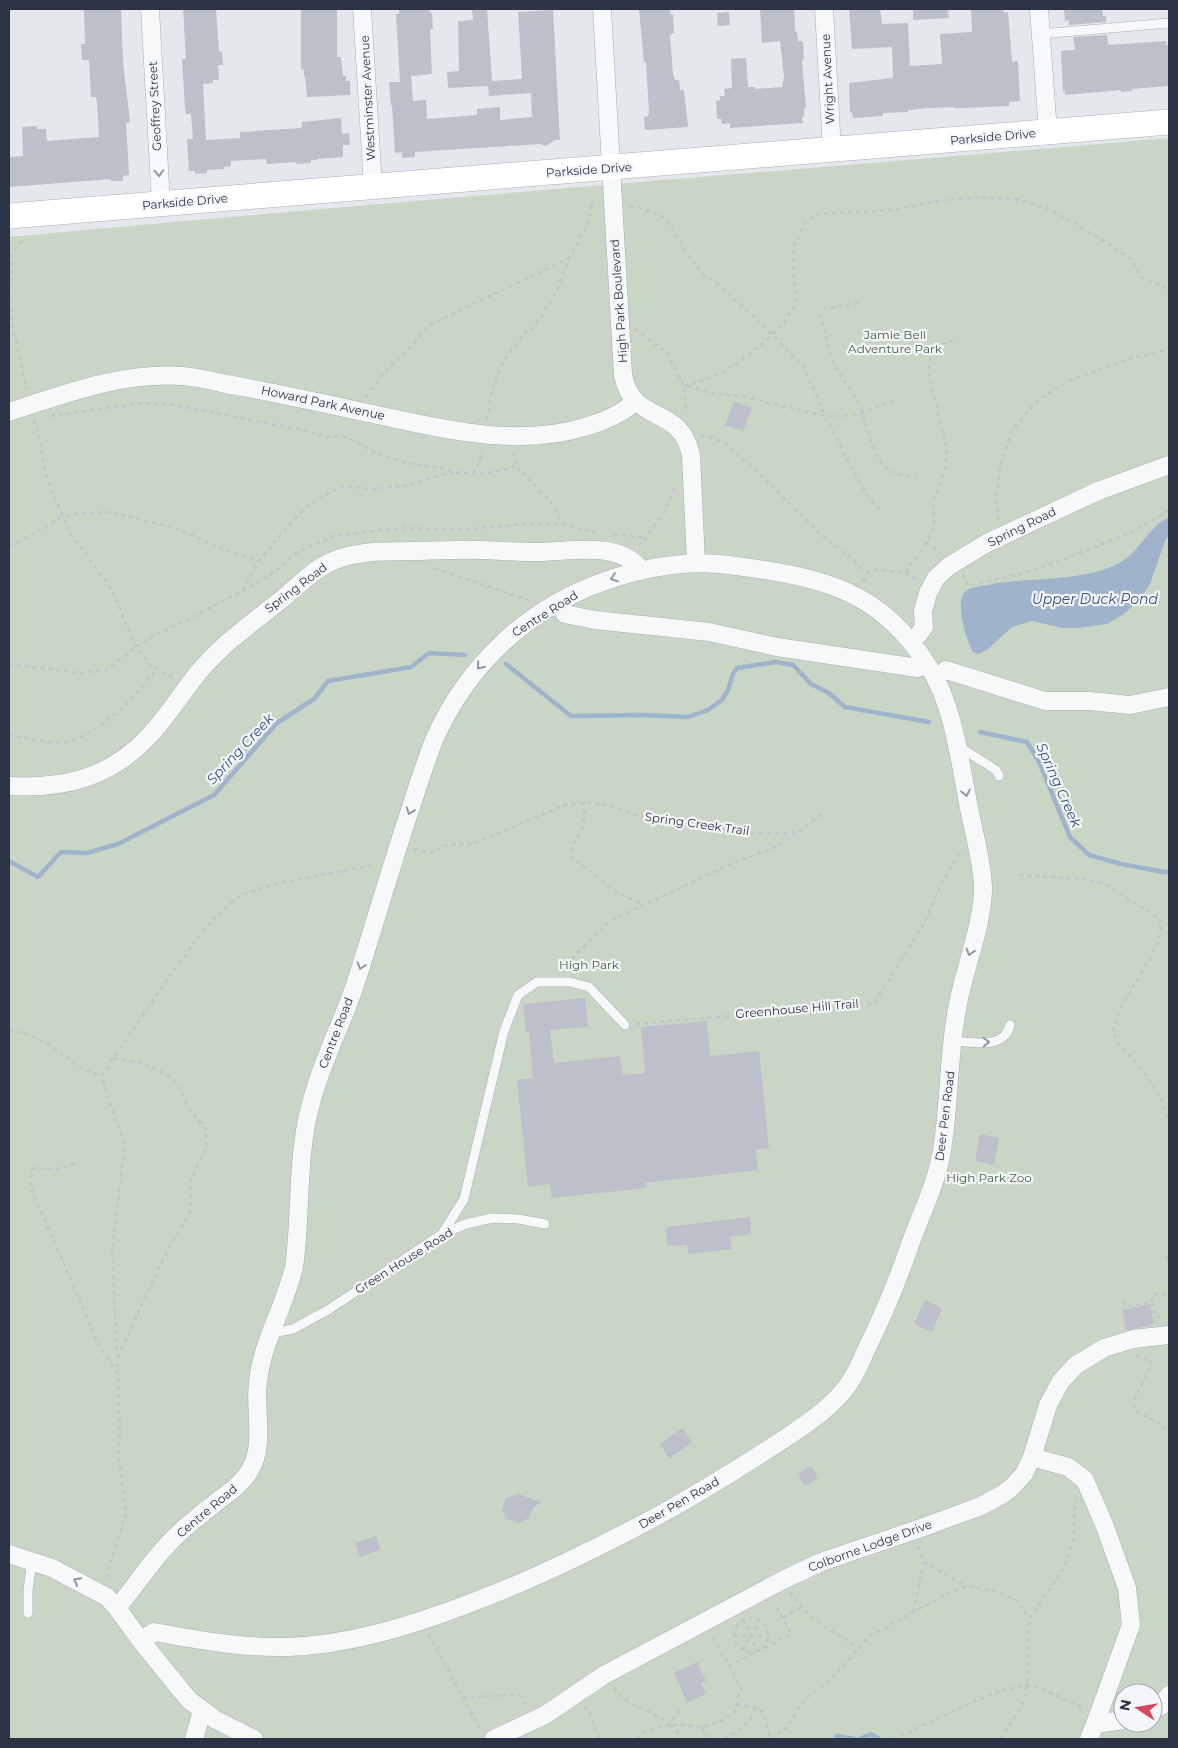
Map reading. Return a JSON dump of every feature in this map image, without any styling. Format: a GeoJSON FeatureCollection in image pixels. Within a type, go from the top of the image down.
{"type":"FeatureCollection","features":[{"type":"Feature","properties":{"kind":"main road","name":"Parkside Drive"},"geometry":{"type":"LineString","coordinates":[[9,216],[1169,122]]}},
{"type":"Feature","properties":{"kind":"street","name":"Geoffrey Street"},"geometry":{"type":"LineString","coordinates":[[150,9],[161,204]]}},
{"type":"Feature","properties":{"kind":"street","name":"Westminster Avenue"},"geometry":{"type":"LineString","coordinates":[[362,9],[373,187]]}},
{"type":"Feature","properties":{"kind":"street","name":"High Park Boulevard"},"geometry":{"type":"LineString","coordinates":[[602,9],[623,375],[627,389],[635,402]]}},
{"type":"Feature","properties":{"kind":"street","name":"Wright Avenue"},"geometry":{"type":"LineString","coordinates":[[824,9],[832,150]]}},
{"type":"Feature","properties":{"kind":"street"},"geometry":{"type":"LineString","coordinates":[[1039,9],[1048,132]]}},
{"type":"Feature","properties":{"kind":"street","name":"Howard Park Avenue"},"geometry":{"type":"LineString","coordinates":[[9,412],[119,379],[145,375],[183,376],[266,391],[458,432],[506,436],[556,433],[578,429],[606,420],[627,409],[635,402]]}},
{"type":"Feature","properties":{"kind":"street"},"geometry":{"type":"LineString","coordinates":[[635,402],[641,408],[661,416],[676,426],[689,445],[696,563],[727,564],[814,579],[858,596],[916,640]]}},
{"type":"Feature","properties":{"kind":"street","name":"Spring Road"},"geometry":{"type":"LineString","coordinates":[[916,640],[924,627],[923,611],[928,593],[936,578],[949,566],[1002,536],[1098,491],[1169,465]]}},
{"type":"Feature","properties":{"kind":"street","name":"Spring Road"},"geometry":{"type":"LineString","coordinates":[[9,786],[53,786],[90,777],[126,756],[149,736],[198,673],[222,648],[310,576],[331,562],[352,554],[380,550],[526,552],[601,550],[628,556],[641,571]]}},
{"type":"Feature","properties":{"kind":"street","name":"Centre Road"},"geometry":{"type":"LineString","coordinates":[[118,1608],[140,1577],[175,1536],[237,1486],[249,1472],[257,1452],[258,1382],[264,1355],[290,1286],[294,1267],[303,1144],[313,1097],[350,999],[392,864],[436,736],[457,697],[487,657],[502,642],[525,624],[569,596],[605,581],[641,571],[696,563]]}},
{"type":"Feature","properties":{"kind":"street"},"geometry":{"type":"LineString","coordinates":[[565,614],[595,620],[709,632],[776,647],[918,668]]}},
{"type":"Feature","properties":{"kind":"street","name":"Deer Pen Road"},"geometry":{"type":"LineString","coordinates":[[141,1640],[154,1632],[252,1647],[295,1647],[367,1637],[422,1622],[553,1570],[688,1499],[806,1424],[845,1389],[874,1334],[895,1288],[935,1182],[942,1154],[956,1010],[979,920],[983,884],[947,707],[916,640]]}},
{"type":"Feature","properties":{"kind":"street"},"geometry":{"type":"LineString","coordinates":[[946,670],[1045,701],[1130,705],[1169,697]]}},
{"type":"Feature","properties":{"kind":"street","name":"Colborne Lodge Drive"},"geometry":{"type":"LineString","coordinates":[[488,1736],[545,1715],[604,1675],[783,1580],[821,1562],[982,1506],[1003,1494],[1024,1474],[1032,1457],[1052,1398],[1061,1381],[1076,1365],[1104,1348],[1165,1329]]}},
{"type":"Feature","properties":{"kind":"street"},"geometry":{"type":"LineString","coordinates":[[1032,1457],[1068,1467],[1085,1480],[1104,1524],[1127,1588],[1130,1625],[1094,1726]]}},
{"type":"Feature","properties":{"kind":"street"},"geometry":{"type":"LineString","coordinates":[[9,1554],[52,1568],[103,1595],[118,1608],[189,1700],[216,1720],[254,1739]]}},
{"type":"Feature","properties":{"kind":"street"},"geometry":{"type":"LineString","coordinates":[[194,1739],[202,1711]]}},
{"type":"Feature","properties":{"kind":"street"},"geometry":{"type":"LineString","coordinates":[[1094,1726],[1113,1722]]}},
{"type":"Feature","properties":{"kind":"lane"},"geometry":{"type":"LineString","coordinates":[[1040,34],[1169,23]]}},
{"type":"Feature","properties":{"kind":"lane"},"geometry":{"type":"LineString","coordinates":[[956,745],[996,770],[999,776]]}},
{"type":"Feature","properties":{"kind":"lane"},"geometry":{"type":"LineString","coordinates":[[442,1234],[464,1199],[504,1031],[518,995],[537,982],[570,982],[589,987],[625,1025]]}},
{"type":"Feature","properties":{"kind":"lane"},"geometry":{"type":"LineString","coordinates":[[953,1041],[992,1043],[1005,1036],[1010,1025]]}},
{"type":"Feature","properties":{"kind":"lane","name":"Green House Road"},"geometry":{"type":"LineString","coordinates":[[272,1333],[293,1329],[328,1310],[442,1234],[466,1224],[492,1218],[518,1219],[544,1224]]}},
{"type":"Feature","properties":{"kind":"lane"},"geometry":{"type":"LineString","coordinates":[[28,1613],[28,1590],[32,1561]]}},
{"type":"Feature","properties":{"kind":"path"},"geometry":{"type":"LineString","coordinates":[[684,386],[725,372],[773,335],[795,306],[794,246],[804,224],[818,214],[894,210],[936,201],[978,197],[1016,199],[1046,208],[1073,222],[1130,258],[1142,278],[1166,288],[1169,294]]}},
{"type":"Feature","properties":{"kind":"path"},"geometry":{"type":"LineString","coordinates":[[473,474],[479,463],[492,388],[499,372],[504,361],[520,339],[533,328],[557,290],[569,258],[586,226],[593,200]]}},
{"type":"Feature","properties":{"kind":"path"},"geometry":{"type":"LineString","coordinates":[[630,207],[641,208],[662,216],[702,273],[721,286],[773,335],[804,368],[825,416],[860,481],[873,504],[880,509]]}},
{"type":"Feature","properties":{"kind":"path"},"geometry":{"type":"LineString","coordinates":[[22,241],[12,252],[11,256],[10,295],[13,329],[39,435],[44,466],[62,517],[70,532],[112,590],[136,647],[144,659],[186,688]]}},
{"type":"Feature","properties":{"kind":"path"},"geometry":{"type":"LineString","coordinates":[[360,411],[371,389],[424,330],[432,324],[569,258]]}},
{"type":"Feature","properties":{"kind":"path"},"geometry":{"type":"LineString","coordinates":[[858,303],[824,309],[820,316],[832,358],[835,367],[863,411],[877,458],[889,472],[901,477],[916,477]]}},
{"type":"Feature","properties":{"kind":"path"},"geometry":{"type":"LineString","coordinates":[[632,326],[668,354],[684,386],[686,414]]}},
{"type":"Feature","properties":{"kind":"path"},"geometry":{"type":"LineString","coordinates":[[863,581],[872,570],[906,572],[928,540],[934,527],[933,504],[946,466],[947,449],[928,371],[933,347],[958,340]]}},
{"type":"Feature","properties":{"kind":"path"},"geometry":{"type":"LineString","coordinates":[[1002,536],[997,516],[996,497],[1001,463],[1013,429],[1037,401],[1068,381],[1128,359],[1169,350]]}},
{"type":"Feature","properties":{"kind":"path"},"geometry":{"type":"LineString","coordinates":[[684,386],[714,394],[741,396],[825,416],[845,416],[895,400]]}},
{"type":"Feature","properties":{"kind":"path"},"geometry":{"type":"LineString","coordinates":[[51,416],[141,403],[168,404],[330,437],[341,436],[376,453],[412,464],[454,472],[473,474],[517,467]]}},
{"type":"Feature","properties":{"kind":"path"},"geometry":{"type":"LineString","coordinates":[[506,436],[516,459],[517,467],[550,502],[558,514],[560,524],[600,534]]}},
{"type":"Feature","properties":{"kind":"path"},"geometry":{"type":"LineString","coordinates":[[701,436],[714,438],[729,446],[769,482],[826,539],[869,573]]}},
{"type":"Feature","properties":{"kind":"path"},"geometry":{"type":"LineString","coordinates":[[242,591],[259,562],[281,534],[309,505],[341,486],[372,489],[404,486],[454,472]]}},
{"type":"Feature","properties":{"kind":"path"},"geometry":{"type":"LineString","coordinates":[[637,548],[664,513],[678,480]]}},
{"type":"Feature","properties":{"kind":"path"},"geometry":{"type":"LineString","coordinates":[[960,560],[966,584],[970,585],[1012,576],[1055,563],[1132,532],[1169,510]]}},
{"type":"Feature","properties":{"kind":"path"},"geometry":{"type":"LineString","coordinates":[[9,545],[23,540],[62,517],[81,513],[110,512],[179,529],[224,550],[259,562]]}},
{"type":"Feature","properties":{"kind":"path"},"geometry":{"type":"LineString","coordinates":[[607,534],[644,538]]}},
{"type":"Feature","properties":{"kind":"path"},"geometry":{"type":"LineString","coordinates":[[409,551],[418,562],[534,602]]}},
{"type":"Feature","properties":{"kind":"path"},"geometry":{"type":"LineString","coordinates":[[9,734],[36,740],[69,741],[99,727],[130,700],[157,668]]}},
{"type":"Feature","properties":{"kind":"path"},"geometry":{"type":"LineString","coordinates":[[584,802],[583,823],[571,848],[571,857],[581,862],[610,887],[626,897],[644,904]]}},
{"type":"Feature","properties":{"kind":"path","name":"Spring Creek Trail"},"geometry":{"type":"LineString","coordinates":[[398,846],[433,852],[446,845],[472,844],[565,804],[584,802],[613,806],[657,821],[684,820],[760,833],[800,831]]}},
{"type":"Feature","properties":{"kind":"path"},"geometry":{"type":"LineString","coordinates":[[550,982],[611,920],[738,861],[772,849],[823,813]]}},
{"type":"Feature","properties":{"kind":"path","name":"Greenhouse Hill Trail"},"geometry":{"type":"LineString","coordinates":[[625,1025],[874,1003],[925,922],[940,887],[966,842]]}},
{"type":"Feature","properties":{"kind":"path"},"geometry":{"type":"LineString","coordinates":[[114,1582],[107,1574],[126,1513],[119,1456],[120,1430],[112,1250],[125,1145],[102,1075],[171,974],[212,919],[241,895],[273,884],[379,864],[392,864]]}},
{"type":"Feature","properties":{"kind":"path"},"geometry":{"type":"LineString","coordinates":[[1019,875],[1084,879],[1106,884],[1160,919],[1161,933],[1156,949],[1121,1007],[1112,1029],[1117,1043],[1157,1090],[1169,1118]]}},
{"type":"Feature","properties":{"kind":"path"},"geometry":{"type":"LineString","coordinates":[[9,1030],[35,1037],[64,1055],[78,1067],[89,1073],[102,1075]]}},
{"type":"Feature","properties":{"kind":"path"},"geometry":{"type":"LineString","coordinates":[[114,1058],[142,1063],[166,1074],[180,1089],[191,1111],[205,1128],[206,1148],[190,1185],[192,1201],[188,1214],[167,1251],[117,1360]]}},
{"type":"Feature","properties":{"kind":"path"},"geometry":{"type":"LineString","coordinates":[[74,1163],[60,1170],[33,1168],[30,1186],[99,1345],[118,1375]]}},
{"type":"Feature","properties":{"kind":"path"},"geometry":{"type":"LineString","coordinates":[[1169,1249],[1166,1261],[1169,1263]]}},
{"type":"Feature","properties":{"kind":"path"},"geometry":{"type":"LineString","coordinates":[[1165,1329],[1157,1312],[1153,1312],[1151,1303],[1156,1293],[1166,1295],[1169,1291]]}},
{"type":"Feature","properties":{"kind":"path"},"geometry":{"type":"LineString","coordinates":[[1124,1302],[1126,1307],[1151,1303]]}},
{"type":"Feature","properties":{"kind":"path"},"geometry":{"type":"LineString","coordinates":[[1145,1359],[1152,1361],[1135,1398],[1134,1410],[1162,1425],[1169,1436]]}},
{"type":"Feature","properties":{"kind":"path"},"geometry":{"type":"LineString","coordinates":[[1001,1739],[1021,1708],[1026,1685],[1030,1618],[1065,1566],[1074,1536],[1075,1508],[1085,1480]]}},
{"type":"Feature","properties":{"kind":"path"},"geometry":{"type":"LineString","coordinates":[[913,1612],[924,1562],[916,1539]]}},
{"type":"Feature","properties":{"kind":"path"},"geometry":{"type":"LineString","coordinates":[[924,1562],[967,1586],[999,1592],[1018,1601],[1030,1618]]}},
{"type":"Feature","properties":{"kind":"path"},"geometry":{"type":"LineString","coordinates":[[737,1704],[756,1708],[763,1712],[771,1739],[787,1727],[806,1698],[828,1682],[868,1637],[954,1590],[967,1586]]}},
{"type":"Feature","properties":{"kind":"path"},"geometry":{"type":"LineString","coordinates":[[788,1590],[800,1608],[828,1630],[860,1648]]}},
{"type":"Feature","properties":{"kind":"path"},"geometry":{"type":"LineString","coordinates":[[729,1666],[791,1634],[775,1604],[767,1608]]}},
{"type":"Feature","properties":{"kind":"path"},"geometry":{"type":"LineString","coordinates":[[783,1618],[800,1608]]}},
{"type":"Feature","properties":{"kind":"path"},"geometry":{"type":"LineString","coordinates":[[735,1624],[751,1616]]}},
{"type":"Feature","properties":{"kind":"path"},"geometry":{"type":"LineString","coordinates":[[748,1618],[759,1620],[768,1630],[764,1647],[758,1651],[748,1652],[738,1647],[734,1636],[738,1624],[743,1620],[748,1618]]}},
{"type":"Feature","properties":{"kind":"path"},"geometry":{"type":"LineString","coordinates":[[743,1620],[758,1651]]}},
{"type":"Feature","properties":{"kind":"path"},"geometry":{"type":"LineString","coordinates":[[743,1650],[759,1620]]}},
{"type":"Feature","properties":{"kind":"path"},"geometry":{"type":"LineString","coordinates":[[638,1739],[640,1734],[669,1724],[702,1727],[724,1720],[735,1712],[741,1688],[712,1634]]}},
{"type":"Feature","properties":{"kind":"path"},"geometry":{"type":"LineString","coordinates":[[734,1636],[768,1636]]}},
{"type":"Feature","properties":{"kind":"path"},"geometry":{"type":"LineString","coordinates":[[436,1649],[463,1698],[488,1736]]}},
{"type":"Feature","properties":{"kind":"path"},"geometry":{"type":"LineString","coordinates":[[613,1685],[619,1695],[662,1718],[675,1728],[681,1739]]}},
{"type":"Feature","properties":{"kind":"path"},"geometry":{"type":"LineString","coordinates":[[894,1739],[990,1695],[1026,1685],[1042,1689],[1094,1726]]}},
{"type":"Feature","properties":{"kind":"path"},"geometry":{"type":"LineString","coordinates":[[463,1698],[520,1695],[528,1709]]}},
{"type":"Feature","properties":{"kind":"path"},"geometry":{"type":"LineString","coordinates":[[583,1706],[588,1710],[599,1739]]}},
{"type":"Feature","properties":{"kind":"path"},"geometry":{"type":"LineString","coordinates":[[725,1739],[748,1723],[756,1708]]}},
{"type":"Feature","properties":{"kind":"path"},"geometry":{"type":"LineString","coordinates":[[669,1724],[681,1709]]}},
{"type":"Feature","properties":{"kind":"path"},"geometry":{"type":"LineString","coordinates":[[702,1727],[708,1739]]}},
{"type":"Feature","properties":{"kind":"green space","name":"High Park"},"geometry":{"type":"Polygon","coordinates":[[[1169,138],[1169,1739],[9,1739],[9,237],[1169,138]]]}},
{"type":"Feature","properties":{"kind":"water","name":"Upper Duck Pond"},"geometry":{"type":"Polygon","coordinates":[[[1169,517],[1169,534],[1150,584],[1141,598],[1124,614],[1107,624],[1079,628],[1062,628],[1032,621],[1012,627],[987,650],[978,654],[973,652],[962,620],[961,602],[966,591],[975,587],[1007,582],[1083,575],[1113,566],[1130,556],[1161,522],[1169,517]]]}},
{"type":"Feature","properties":{"kind":"building"},"geometry":{"type":"Polygon","coordinates":[[[84,9],[121,9],[123,62],[130,122],[126,123],[129,175],[123,176],[123,181],[111,181],[111,179],[9,187],[9,157],[23,156],[22,127],[37,126],[37,129],[46,129],[47,141],[99,137],[96,97],[91,97],[89,60],[82,60],[81,44],[85,44],[84,9]]]}},
{"type":"Feature","properties":{"kind":"building"},"geometry":{"type":"Polygon","coordinates":[[[183,9],[216,9],[219,52],[222,51],[223,65],[218,65],[219,80],[203,84],[206,140],[240,138],[240,132],[302,128],[302,122],[341,118],[342,134],[349,133],[350,145],[343,145],[343,157],[317,159],[311,160],[311,163],[296,164],[296,162],[267,164],[266,159],[231,161],[231,166],[224,167],[224,169],[207,170],[207,173],[195,174],[195,171],[189,171],[187,139],[193,139],[191,114],[186,114],[185,107],[182,59],[186,59],[183,9]]]}},
{"type":"Feature","properties":{"kind":"building"},"geometry":{"type":"Polygon","coordinates":[[[301,9],[337,9],[337,57],[341,57],[343,76],[346,76],[346,81],[350,81],[350,95],[307,97],[304,69],[301,70],[301,9]]]}},
{"type":"Feature","properties":{"kind":"building"},"geometry":{"type":"Polygon","coordinates":[[[399,9],[430,9],[430,13],[432,13],[433,29],[430,29],[432,74],[411,76],[413,101],[426,100],[427,119],[477,115],[477,109],[500,107],[500,120],[532,117],[531,93],[489,96],[488,86],[448,88],[447,72],[459,71],[458,21],[473,20],[472,9],[487,9],[492,81],[522,79],[518,12],[553,10],[560,140],[555,140],[546,146],[540,144],[415,152],[415,157],[402,158],[402,152],[395,153],[389,82],[400,82],[396,14],[399,14],[399,9]]]}},
{"type":"Feature","properties":{"kind":"building"},"geometry":{"type":"Polygon","coordinates":[[[639,9],[670,9],[671,15],[673,15],[674,33],[670,35],[673,74],[675,80],[679,80],[680,90],[684,90],[688,127],[645,130],[644,117],[648,116],[649,112],[646,62],[644,63],[639,9]]]}},
{"type":"Feature","properties":{"kind":"building"},"geometry":{"type":"Polygon","coordinates":[[[760,9],[794,9],[795,31],[797,32],[798,41],[803,43],[804,58],[802,61],[806,108],[804,108],[804,117],[802,117],[803,123],[730,128],[730,123],[722,124],[721,119],[717,119],[716,101],[720,100],[720,96],[725,96],[724,89],[732,88],[731,59],[746,58],[748,87],[755,87],[755,89],[782,87],[784,77],[780,41],[762,43],[760,9]]]}},
{"type":"Feature","properties":{"kind":"building"},"geometry":{"type":"Polygon","coordinates":[[[849,9],[880,9],[882,24],[908,23],[910,66],[942,64],[940,34],[972,32],[971,9],[1003,9],[1004,13],[1008,12],[1012,62],[1018,61],[1020,101],[1009,102],[1009,106],[929,108],[908,110],[908,112],[883,113],[883,116],[853,118],[852,112],[850,112],[849,83],[893,78],[892,47],[852,49],[849,9]]]}},
{"type":"Feature","properties":{"kind":"building"},"geometry":{"type":"Polygon","coordinates":[[[913,9],[948,9],[949,18],[913,20],[913,9]]]}},
{"type":"Feature","properties":{"kind":"building"},"geometry":{"type":"Polygon","coordinates":[[[1064,9],[1102,9],[1103,16],[1106,16],[1106,22],[1069,25],[1069,20],[1065,21],[1064,9]]]}},
{"type":"Feature","properties":{"kind":"building"},"geometry":{"type":"Polygon","coordinates":[[[729,12],[730,25],[718,26],[717,13],[729,12]]]}},
{"type":"Feature","properties":{"kind":"building"},"geometry":{"type":"Polygon","coordinates":[[[1107,35],[1108,45],[1166,41],[1166,45],[1169,45],[1169,86],[1132,89],[1132,91],[1121,92],[1121,90],[1065,95],[1065,91],[1063,92],[1061,51],[1075,50],[1073,37],[1107,35]]]}},
{"type":"Feature","properties":{"kind":"building"},"geometry":{"type":"Polygon","coordinates":[[[734,401],[752,408],[743,431],[725,425],[734,401]]]}},
{"type":"Feature","properties":{"kind":"building"},"geometry":{"type":"Polygon","coordinates":[[[585,998],[588,1027],[550,1030],[554,1063],[620,1056],[623,1075],[645,1073],[641,1027],[707,1021],[710,1056],[759,1051],[769,1148],[756,1149],[758,1170],[645,1183],[646,1188],[552,1198],[550,1184],[528,1187],[517,1080],[533,1078],[529,1032],[526,1033],[523,1004],[585,998]]]}},
{"type":"Feature","properties":{"kind":"building"},"geometry":{"type":"Polygon","coordinates":[[[980,1134],[999,1138],[994,1165],[975,1161],[980,1134]]]}},
{"type":"Feature","properties":{"kind":"building"},"geometry":{"type":"Polygon","coordinates":[[[750,1217],[751,1234],[730,1237],[732,1249],[688,1254],[687,1245],[667,1246],[666,1227],[750,1217]]]}},
{"type":"Feature","properties":{"kind":"building"},"geometry":{"type":"Polygon","coordinates":[[[925,1300],[942,1308],[932,1332],[914,1324],[925,1300]]]}},
{"type":"Feature","properties":{"kind":"building"},"geometry":{"type":"Polygon","coordinates":[[[1150,1304],[1154,1325],[1126,1330],[1122,1310],[1150,1304]]]}},
{"type":"Feature","properties":{"kind":"building"},"geometry":{"type":"Polygon","coordinates":[[[683,1428],[692,1443],[669,1458],[660,1444],[683,1428]]]}},
{"type":"Feature","properties":{"kind":"building"},"geometry":{"type":"Polygon","coordinates":[[[811,1466],[818,1478],[805,1486],[798,1474],[811,1466]]]}},
{"type":"Feature","properties":{"kind":"building"},"geometry":{"type":"Polygon","coordinates":[[[518,1494],[541,1502],[533,1508],[529,1518],[519,1523],[508,1520],[502,1510],[506,1498],[518,1494]]]}},
{"type":"Feature","properties":{"kind":"building"},"geometry":{"type":"Polygon","coordinates":[[[376,1536],[380,1550],[360,1557],[355,1543],[376,1536]]]}},
{"type":"Feature","properties":{"kind":"building"},"geometry":{"type":"Polygon","coordinates":[[[697,1662],[706,1681],[701,1683],[706,1694],[687,1703],[674,1673],[697,1662]]]}},
{"type":"Feature","properties":{"kind":"waterway","name":"Spring Creek"},"geometry":{"type":"LineString","coordinates":[[9,861],[38,877],[61,852],[87,853],[118,844],[214,795],[277,723],[314,699],[328,681],[411,667],[429,653],[465,655]]}},
{"type":"Feature","properties":{"kind":"waterway","name":"Spring Creek"},"geometry":{"type":"LineString","coordinates":[[506,664],[571,716],[641,715],[688,717],[708,710],[722,700],[737,668],[776,662],[793,665],[811,684],[829,693],[845,707],[929,722]]}},
{"type":"Feature","properties":{"kind":"waterway","name":"Spring Creek"},"geometry":{"type":"LineString","coordinates":[[980,732],[1027,742],[1039,762],[1070,837],[1089,855],[1121,864],[1169,872]]}},
{"type":"Feature","properties":{"kind":"waterway"},"geometry":{"type":"LineString","coordinates":[[860,1739],[871,1734],[879,1739]]}},
{"type":"Feature","properties":{"kind":"waterway"},"geometry":{"type":"LineString","coordinates":[[836,1736],[855,1739]]}},
{"type":"Feature","properties":{"kind":"park label","name":"Jamie Bell Adventure Park"},"geometry":{"type":"Point","coordinates":[895,342]}},
{"type":"Feature","properties":{"kind":"park label","name":"High Park Zoo"},"geometry":{"type":"Point","coordinates":[989,1178]}}]}
